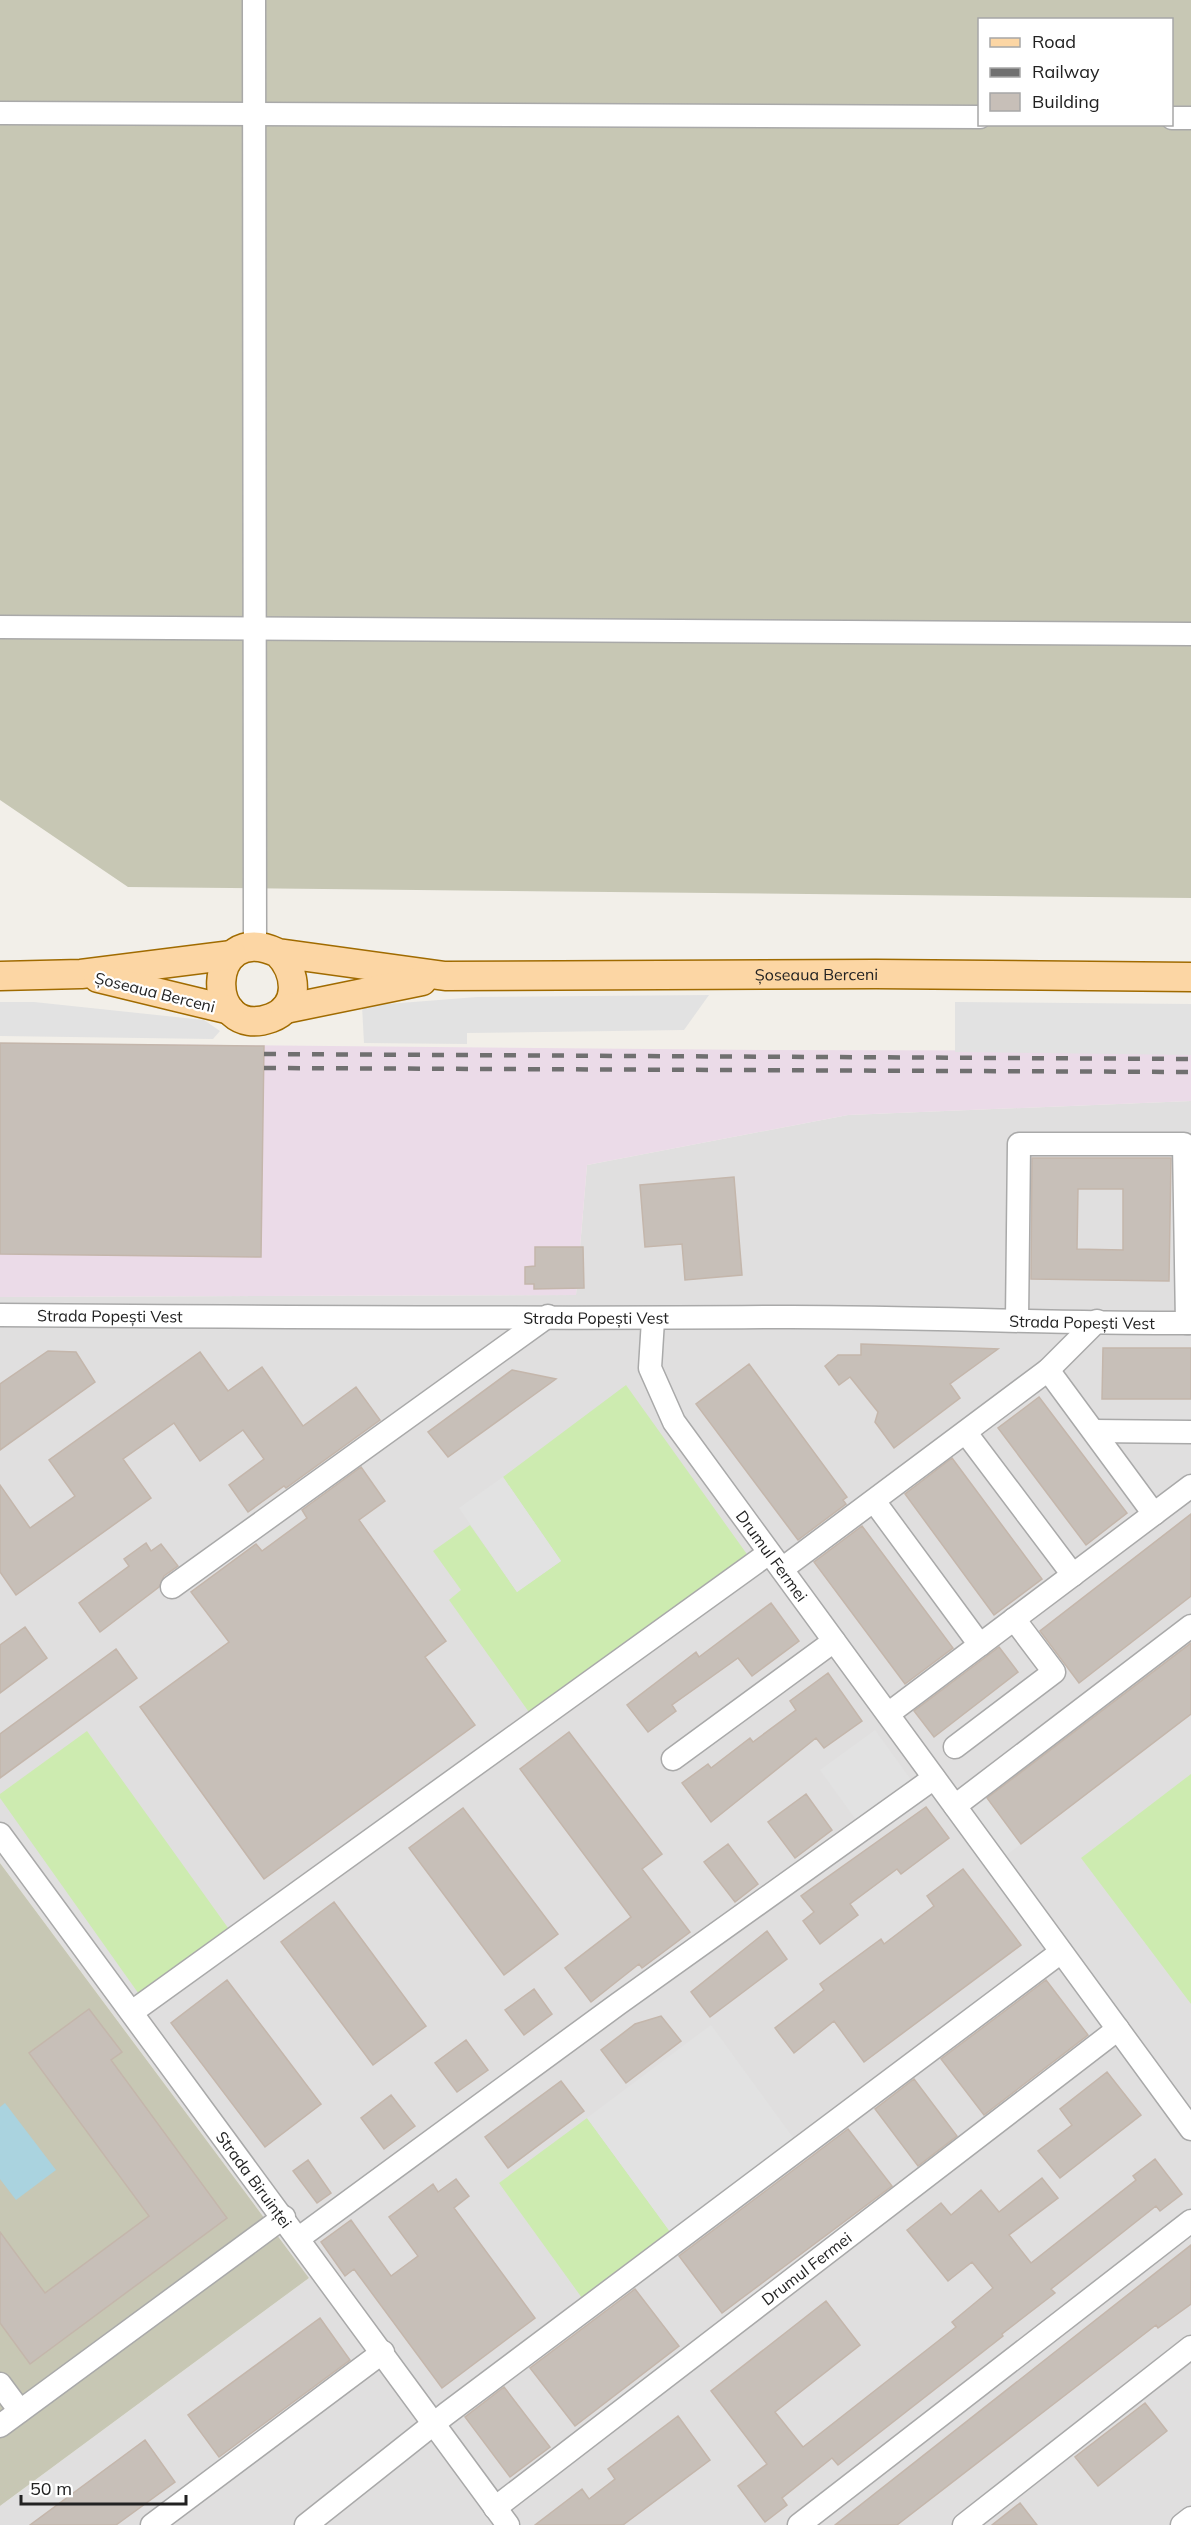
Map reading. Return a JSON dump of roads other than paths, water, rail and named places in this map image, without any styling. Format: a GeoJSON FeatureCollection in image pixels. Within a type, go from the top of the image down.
{"type":"FeatureCollection","features":[{"type":"Feature","properties":{"kind":"main road","name":"Șoseaua Berceni"},"geometry":{"type":"LineString","coordinates":[[255,952],[220,977],[223,1000],[230,1010],[239,1017],[257,1021],[275,1017],[285,1009],[444,976]]}},
{"type":"Feature","properties":{"kind":"main road","name":"Șoseaua Berceni"},"geometry":{"type":"LineString","coordinates":[[0,976],[81,974],[255,952],[444,976],[904,974],[1191,977]]}},
{"type":"Feature","properties":{"kind":"main road"},"geometry":{"type":"LineString","coordinates":[[255,952],[287,962],[294,986],[285,1009]]}},
{"type":"Feature","properties":{"kind":"main road","name":"Șoseaua Berceni"},"geometry":{"type":"LineString","coordinates":[[81,974],[230,1010]]}},
{"type":"Feature","properties":{"kind":"street"},"geometry":{"type":"LineString","coordinates":[[254,0],[255,952]]}},
{"type":"Feature","properties":{"kind":"street"},"geometry":{"type":"LineString","coordinates":[[0,113],[978,117]]}},
{"type":"Feature","properties":{"kind":"street"},"geometry":{"type":"LineString","coordinates":[[1173,118],[1191,118]]}},
{"type":"Feature","properties":{"kind":"street"},"geometry":{"type":"LineString","coordinates":[[0,627],[1191,634]]}},
{"type":"Feature","properties":{"kind":"street"},"geometry":{"type":"LineString","coordinates":[[1017,1320],[1019,1144],[1184,1144],[1189,1323]]}},
{"type":"Feature","properties":{"kind":"street","name":"Strada Popești Vest"},"geometry":{"type":"LineString","coordinates":[[0,1315],[548,1316],[653,1320],[772,1317],[1189,1323]]}},
{"type":"Feature","properties":{"kind":"street"},"geometry":{"type":"LineString","coordinates":[[172,1587],[548,1316]]}},
{"type":"Feature","properties":{"kind":"street","name":"Drumul Fermei"},"geometry":{"type":"LineString","coordinates":[[653,1320],[650,1368],[674,1422],[1118,2030],[1187,2115]]}},
{"type":"Feature","properties":{"kind":"street"},"geometry":{"type":"LineString","coordinates":[[132,2012],[775,1561],[874,1501],[1048,1370],[1097,1321]]}},
{"type":"Feature","properties":{"kind":"street"},"geometry":{"type":"LineString","coordinates":[[1048,1370],[1154,1514]]}},
{"type":"Feature","properties":{"kind":"street"},"geometry":{"type":"LineString","coordinates":[[1094,1431],[1191,1432]]}},
{"type":"Feature","properties":{"kind":"street"},"geometry":{"type":"LineString","coordinates":[[966,1433],[1073,1575]]}},
{"type":"Feature","properties":{"kind":"street"},"geometry":{"type":"LineString","coordinates":[[888,1714],[1191,1486]]}},
{"type":"Feature","properties":{"kind":"street"},"geometry":{"type":"LineString","coordinates":[[874,1501],[980,1645]]}},
{"type":"Feature","properties":{"kind":"street"},"geometry":{"type":"LineString","coordinates":[[955,1747],[1054,1672],[1014,1619]]}},
{"type":"Feature","properties":{"kind":"street"},"geometry":{"type":"LineString","coordinates":[[955,1806],[1191,1626]]}},
{"type":"Feature","properties":{"kind":"street"},"geometry":{"type":"LineString","coordinates":[[673,1759],[834,1641]]}},
{"type":"Feature","properties":{"kind":"street"},"geometry":{"type":"LineString","coordinates":[[299,2238],[618,2004],[934,1778]]}},
{"type":"Feature","properties":{"kind":"street","name":"Strada Biruinței"},"geometry":{"type":"LineString","coordinates":[[0,1834],[502,2516]]}},
{"type":"Feature","properties":{"kind":"street"},"geometry":{"type":"LineString","coordinates":[[306,2525],[435,2423],[1061,1952]]}},
{"type":"Feature","properties":{"kind":"street","name":"Drumul Fermei"},"geometry":{"type":"LineString","coordinates":[[502,2516],[1118,2030]]}},
{"type":"Feature","properties":{"kind":"street"},"geometry":{"type":"LineString","coordinates":[[0,2426],[284,2217]]}},
{"type":"Feature","properties":{"kind":"street"},"geometry":{"type":"LineString","coordinates":[[799,2525],[1191,2222]]}},
{"type":"Feature","properties":{"kind":"street"},"geometry":{"type":"LineString","coordinates":[[964,2525],[1191,2347]]}},
{"type":"Feature","properties":{"kind":"street"},"geometry":{"type":"LineString","coordinates":[[152,2525],[383,2352]]}},
{"type":"Feature","properties":{"kind":"street"},"geometry":{"type":"LineString","coordinates":[[0,2384],[20,2411]]}},
{"type":"Feature","properties":{"kind":"street"},"geometry":{"type":"LineString","coordinates":[[1182,2525],[1191,2518]]}},
{"type":"Feature","properties":{"kind":"water"},"geometry":{"type":"Polygon","coordinates":[[[5,2103],[56,2170],[16,2200],[0,2179],[0,2107],[5,2103]]]}},
{"type":"Feature","properties":{"kind":"railway"},"geometry":{"type":"LineString","coordinates":[[264,1054],[1191,1059]]}},
{"type":"Feature","properties":{"kind":"railway"},"geometry":{"type":"LineString","coordinates":[[264,1068],[1191,1072]]}}]}
